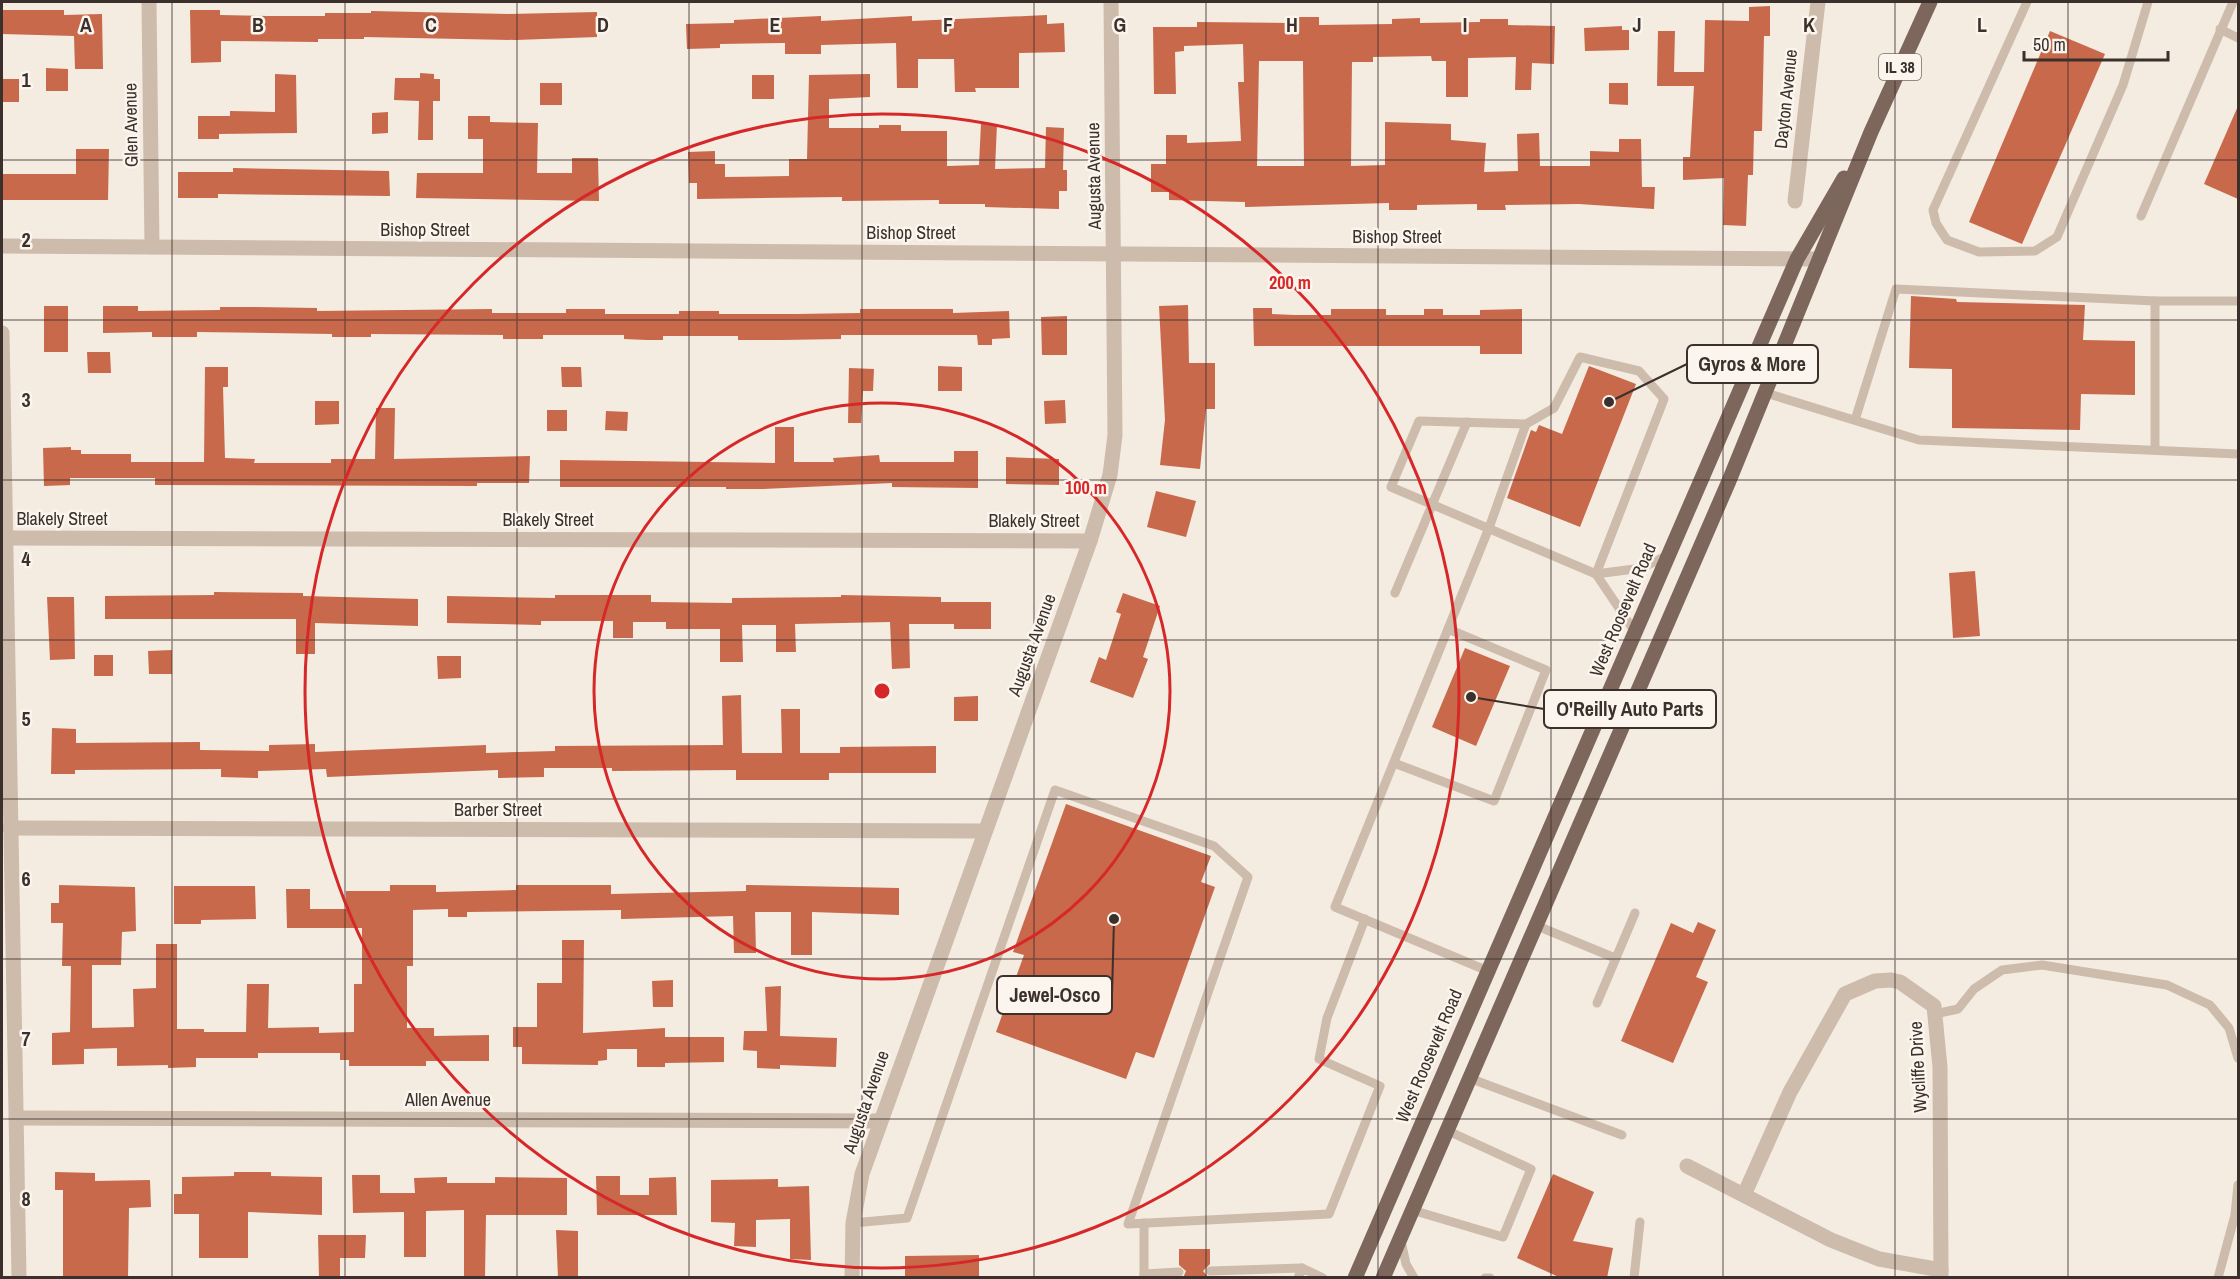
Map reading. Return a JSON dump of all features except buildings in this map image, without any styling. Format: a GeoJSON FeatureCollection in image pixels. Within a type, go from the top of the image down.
{"type":"FeatureCollection","features":[{"type":"Feature","properties":{"kind":"main road","name":"West Roosevelt Road"},"geometry":{"type":"LineString","coordinates":[[1383,1278],[1766,393],[1870,132],[1930,2]]}},
{"type":"Feature","properties":{"kind":"main road","name":"West Roosevelt Road"},"geometry":{"type":"LineString","coordinates":[[1355,1278],[1797,259],[1870,132]]}},
{"type":"Feature","properties":{"kind":"street","name":"Glen Avenue"},"geometry":{"type":"LineString","coordinates":[[149,2],[152,247]]}},
{"type":"Feature","properties":{"kind":"street","name":"Augusta Avenue"},"geometry":{"type":"LineString","coordinates":[[852,1278],[853,1223],[860,1181],[1090,541],[1110,475],[1114,435],[1111,2]]}},
{"type":"Feature","properties":{"kind":"street","name":"Dayton Avenue"},"geometry":{"type":"LineString","coordinates":[[1795,201],[1818,2]]}},
{"type":"Feature","properties":{"kind":"street","name":"Bishop Street"},"geometry":{"type":"LineString","coordinates":[[2,246],[1820,259]]}},
{"type":"Feature","properties":{"kind":"street"},"geometry":{"type":"LineString","coordinates":[[2,333],[19,1278]]}},
{"type":"Feature","properties":{"kind":"street","name":"Blakely Street"},"geometry":{"type":"LineString","coordinates":[[5,538],[1090,541]]}},
{"type":"Feature","properties":{"kind":"street","name":"Barber Street"},"geometry":{"type":"LineString","coordinates":[[10,828],[985,831]]}},
{"type":"Feature","properties":{"kind":"street","name":"Wycliffe Drive"},"geometry":{"type":"LineString","coordinates":[[1687,1166],[1831,1240],[1878,1259],[1941,1274],[1940,1067],[1934,1006],[1900,982],[1891,980],[1875,981],[1845,994],[1790,1092],[1744,1195]]}},
{"type":"Feature","properties":{"kind":"street","name":"Allen Avenue"},"geometry":{"type":"LineString","coordinates":[[16,1118],[880,1121]]}},
{"type":"Feature","properties":{"kind":"lane"},"geometry":{"type":"LineString","coordinates":[[2027,2],[1933,210],[1936,223],[1947,240],[1979,252],[2035,251],[2056,237],[2123,85],[2148,2]]}},
{"type":"Feature","properties":{"kind":"lane"},"geometry":{"type":"LineString","coordinates":[[2141,216],[2233,2]]}},
{"type":"Feature","properties":{"kind":"lane"},"geometry":{"type":"LineString","coordinates":[[2220,29],[2238,38]]}},
{"type":"Feature","properties":{"kind":"lane"},"geometry":{"type":"LineString","coordinates":[[1855,420],[1896,289],[2154,301],[2238,301]]}},
{"type":"Feature","properties":{"kind":"lane"},"geometry":{"type":"LineString","coordinates":[[2154,301],[2155,450]]}},
{"type":"Feature","properties":{"kind":"lane"},"geometry":{"type":"LineString","coordinates":[[1596,574],[1664,399],[1639,371],[1580,357],[1554,408],[1526,424],[1419,421],[1391,487],[1596,574],[1642,568],[1668,555]]}},
{"type":"Feature","properties":{"kind":"lane"},"geometry":{"type":"LineString","coordinates":[[1766,393],[1918,440],[2238,454]]}},
{"type":"Feature","properties":{"kind":"lane"},"geometry":{"type":"LineString","coordinates":[[1395,594],[1467,422]]}},
{"type":"Feature","properties":{"kind":"lane"},"geometry":{"type":"LineString","coordinates":[[1488,971],[1335,907],[1489,528],[1526,424]]}},
{"type":"Feature","properties":{"kind":"lane"},"geometry":{"type":"LineString","coordinates":[[1596,574],[1635,632]]}},
{"type":"Feature","properties":{"kind":"lane"},"geometry":{"type":"LineString","coordinates":[[1394,763],[1494,801],[1546,670],[1448,629]]}},
{"type":"Feature","properties":{"kind":"lane"},"geometry":{"type":"LineString","coordinates":[[853,1223],[907,1218],[1055,790],[1214,846],[1248,877],[1128,1224],[1329,1214],[1380,1086],[1319,1059],[1327,1018],[1365,919]]}},
{"type":"Feature","properties":{"kind":"lane"},"geometry":{"type":"LineString","coordinates":[[1597,1004],[1635,913]]}},
{"type":"Feature","properties":{"kind":"lane"},"geometry":{"type":"LineString","coordinates":[[1535,926],[1615,958]]}},
{"type":"Feature","properties":{"kind":"lane"},"geometry":{"type":"LineString","coordinates":[[1935,1014],[1958,1009],[1974,989],[2002,970],[2042,965],[2167,985],[2210,1005],[2229,1028],[2238,1058]]}},
{"type":"Feature","properties":{"kind":"lane"},"geometry":{"type":"LineString","coordinates":[[1469,1078],[1622,1135]]}},
{"type":"Feature","properties":{"kind":"lane"},"geometry":{"type":"LineString","coordinates":[[1412,1210],[1503,1237],[1531,1169],[1446,1130]]}},
{"type":"Feature","properties":{"kind":"lane"},"geometry":{"type":"LineString","coordinates":[[2218,1278],[2235,1215],[2238,1185]]}},
{"type":"Feature","properties":{"kind":"lane"},"geometry":{"type":"LineString","coordinates":[[1634,1278],[1640,1222]]}},
{"type":"Feature","properties":{"kind":"lane"},"geometry":{"type":"LineString","coordinates":[[1144,1223],[1144,1276],[1179,1272]]}},
{"type":"Feature","properties":{"kind":"lane"},"geometry":{"type":"LineString","coordinates":[[1401,1238],[1406,1264],[1414,1278]]}},
{"type":"Feature","properties":{"kind":"lane"},"geometry":{"type":"LineString","coordinates":[[1298,1278],[1302,1268]]}},
{"type":"Feature","properties":{"kind":"lane"},"geometry":{"type":"LineString","coordinates":[[1210,1271],[1302,1268],[1323,1278]]}},
{"type":"Feature","properties":{"kind":"place","name":"Gyros & More"},"geometry":{"type":"Point","coordinates":[1609,402]}},
{"type":"Feature","properties":{"kind":"place","name":"O'Reilly Auto Parts"},"geometry":{"type":"Point","coordinates":[1471,697]}},
{"type":"Feature","properties":{"kind":"place","name":"Jewel-Osco"},"geometry":{"type":"Point","coordinates":[1114,919]}}]}
